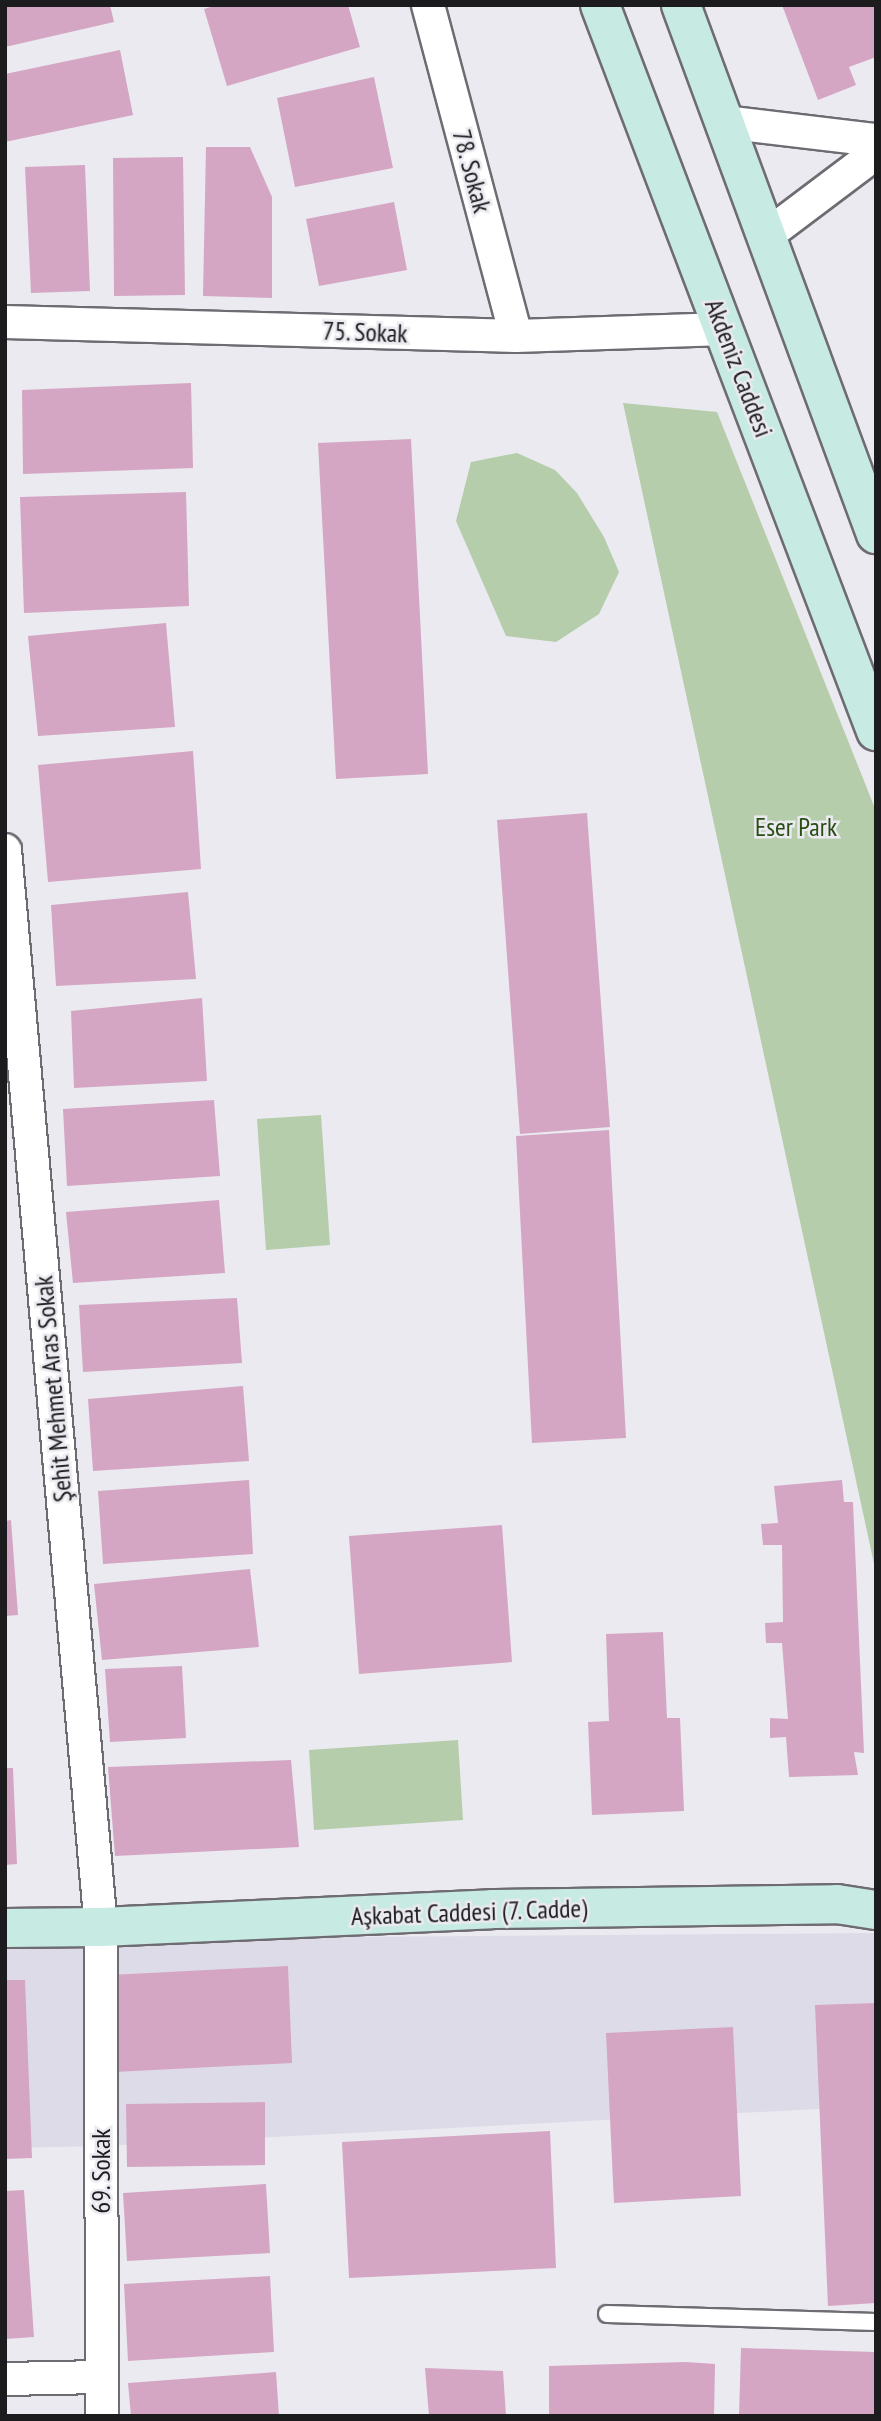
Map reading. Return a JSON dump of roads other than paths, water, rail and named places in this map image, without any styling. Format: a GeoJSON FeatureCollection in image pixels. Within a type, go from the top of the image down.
{"type":"FeatureCollection","features":[{"type":"Feature","properties":{"kind":"main road","name":"Akdeniz Caddesi"},"geometry":{"type":"LineString","coordinates":[[600,5],[876,731]]}},
{"type":"Feature","properties":{"kind":"main road"},"geometry":{"type":"LineString","coordinates":[[681,5],[876,534]]}},
{"type":"Feature","properties":{"kind":"main road"},"geometry":{"type":"LineString","coordinates":[[836,1904],[876,1893]]}},
{"type":"Feature","properties":{"kind":"main road"},"geometry":{"type":"LineString","coordinates":[[836,1904],[876,1910]]}},
{"type":"Feature","properties":{"kind":"main road","name":"Aşkabat Caddesi (7. Cadde)"},"geometry":{"type":"LineString","coordinates":[[5,1928],[102,1927],[492,1909],[836,1904]]}},
{"type":"Feature","properties":{"kind":"street","name":"78. Sokak"},"geometry":{"type":"LineString","coordinates":[[428,5],[516,336]]}},
{"type":"Feature","properties":{"kind":"street"},"geometry":{"type":"LineString","coordinates":[[724,122],[876,140]]}},
{"type":"Feature","properties":{"kind":"street"},"geometry":{"type":"LineString","coordinates":[[766,236],[876,153]]}},
{"type":"Feature","properties":{"kind":"street","name":"75. Sokak"},"geometry":{"type":"LineString","coordinates":[[5,322],[516,336],[725,330]]}},
{"type":"Feature","properties":{"kind":"street","name":"Şehit Mehmet Aras Sokak"},"geometry":{"type":"LineString","coordinates":[[5,850],[102,1927]]}},
{"type":"Feature","properties":{"kind":"street","name":"69. Sokak"},"geometry":{"type":"LineString","coordinates":[[102,1927],[102,2416]]}},
{"type":"Feature","properties":{"kind":"street"},"geometry":{"type":"LineString","coordinates":[[5,2379],[101,2377]]}},
{"type":"Feature","properties":{"kind":"lane"},"geometry":{"type":"LineString","coordinates":[[607,2314],[876,2322]]}},
{"type":"Feature","properties":{"kind":"park label","name":"Eser Park"},"geometry":{"type":"Point","coordinates":[796,827]}}]}
